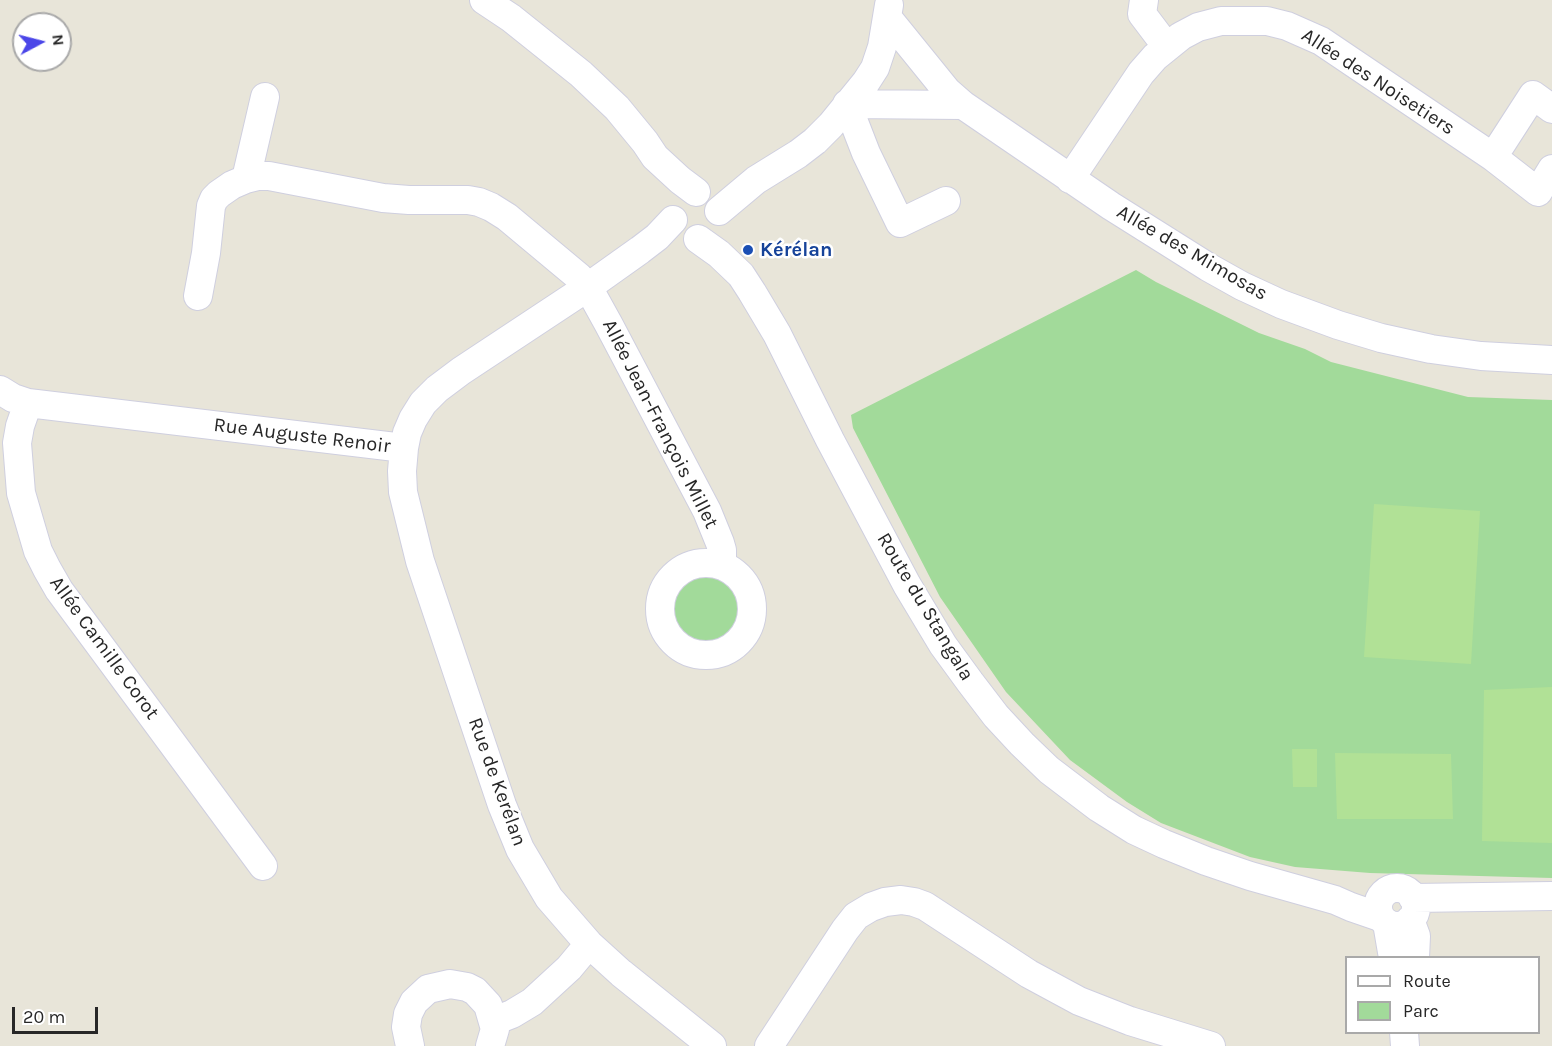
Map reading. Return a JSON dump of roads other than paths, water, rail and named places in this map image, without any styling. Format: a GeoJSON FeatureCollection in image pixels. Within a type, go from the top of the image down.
{"type":"FeatureCollection","features":[{"type":"Feature","properties":{"kind":"street"},"geometry":{"type":"LineString","coordinates":[[484,0],[511,18],[581,74],[617,108],[655,157],[683,228]]}},
{"type":"Feature","properties":{"kind":"street"},"geometry":{"type":"LineString","coordinates":[[1144,0],[1142,14],[1167,47]]}},
{"type":"Feature","properties":{"kind":"street"},"geometry":{"type":"LineString","coordinates":[[655,157],[710,203],[717,227],[712,233],[705,237],[683,228],[674,207],[683,196],[710,203],[756,180],[815,141],[831,125],[875,68],[882,47],[889,9]]}},
{"type":"Feature","properties":{"kind":"street","name":"Allée des Mimosas"},"geometry":{"type":"LineString","coordinates":[[889,9],[906,42],[947,91],[963,105],[1070,179],[1208,267],[1242,286],[1300,311],[1381,338],[1431,349],[1481,356],[1552,360]]}},
{"type":"Feature","properties":{"kind":"street","name":"Allée des Noisetiers"},"geometry":{"type":"LineString","coordinates":[[1070,179],[1141,73],[1155,57],[1181,36],[1198,27],[1215,10],[1287,26],[1322,41],[1493,157],[1538,192],[1552,169]]}},
{"type":"Feature","properties":{"kind":"street"},"geometry":{"type":"LineString","coordinates":[[1493,157],[1533,95],[1552,109]]}},
{"type":"Feature","properties":{"kind":"street"},"geometry":{"type":"LineString","coordinates":[[198,296],[211,206],[219,194],[232,184],[246,179],[265,97]]}},
{"type":"Feature","properties":{"kind":"street"},"geometry":{"type":"LineString","coordinates":[[847,104],[963,105]]}},
{"type":"Feature","properties":{"kind":"street"},"geometry":{"type":"LineString","coordinates":[[847,104],[866,153],[900,223],[946,201]]}},
{"type":"Feature","properties":{"kind":"street","name":"Allée Jean-François Millet"},"geometry":{"type":"LineString","coordinates":[[246,179],[269,176],[383,198],[468,200],[491,207],[507,217],[588,287],[706,511],[720,543],[722,565]]}},
{"type":"Feature","properties":{"kind":"street","name":"Route du Stangala"},"geometry":{"type":"LineString","coordinates":[[710,203],[741,275],[777,334],[907,585],[943,645],[996,716],[1049,770],[1099,808],[1134,830],[1164,844],[1258,879],[1335,900],[1351,907],[1398,911],[1502,897],[1552,896]]}},
{"type":"Feature","properties":{"kind":"street","name":"Route du Stangala"},"geometry":{"type":"LineString","coordinates":[[683,228],[718,254],[741,275]]}},
{"type":"Feature","properties":{"kind":"street","name":"Rue Auguste Renoir"},"geometry":{"type":"LineString","coordinates":[[0,390],[28,403],[404,448],[413,419],[423,403],[437,389],[640,250],[674,244],[683,228]]}},
{"type":"Feature","properties":{"kind":"street","name":"Allée Camille Corot"},"geometry":{"type":"LineString","coordinates":[[28,403],[17,443],[21,493],[28,522],[47,569],[59,590],[263,866]]}},
{"type":"Feature","properties":{"kind":"street","name":"Rue de Kerélan"},"geometry":{"type":"LineString","coordinates":[[404,448],[403,492],[420,561],[502,805],[520,849],[541,885],[589,944],[629,980],[712,1046]]}},
{"type":"Feature","properties":{"kind":"street"},"geometry":{"type":"LineString","coordinates":[[769,1046],[856,916],[885,902],[901,900],[925,906],[1029,974],[1079,1001],[1130,1021],[1211,1046]]}},
{"type":"Feature","properties":{"kind":"street"},"geometry":{"type":"LineString","coordinates":[[1393,956],[1398,911]]}},
{"type":"Feature","properties":{"kind":"street"},"geometry":{"type":"LineString","coordinates":[[1398,911],[1416,936],[1415,956]]}},
{"type":"Feature","properties":{"kind":"street"},"geometry":{"type":"LineString","coordinates":[[492,1033],[569,968],[589,944]]}},
{"type":"Feature","properties":{"kind":"street"},"geometry":{"type":"LineString","coordinates":[[410,1046],[406,1027],[408,1014],[414,1002],[428,989],[450,984],[459,984],[475,991],[488,1005],[492,1033]]}},
{"type":"Feature","properties":{"kind":"place","name":"Kérélan"},"geometry":{"type":"Point","coordinates":[748,250]}}]}
